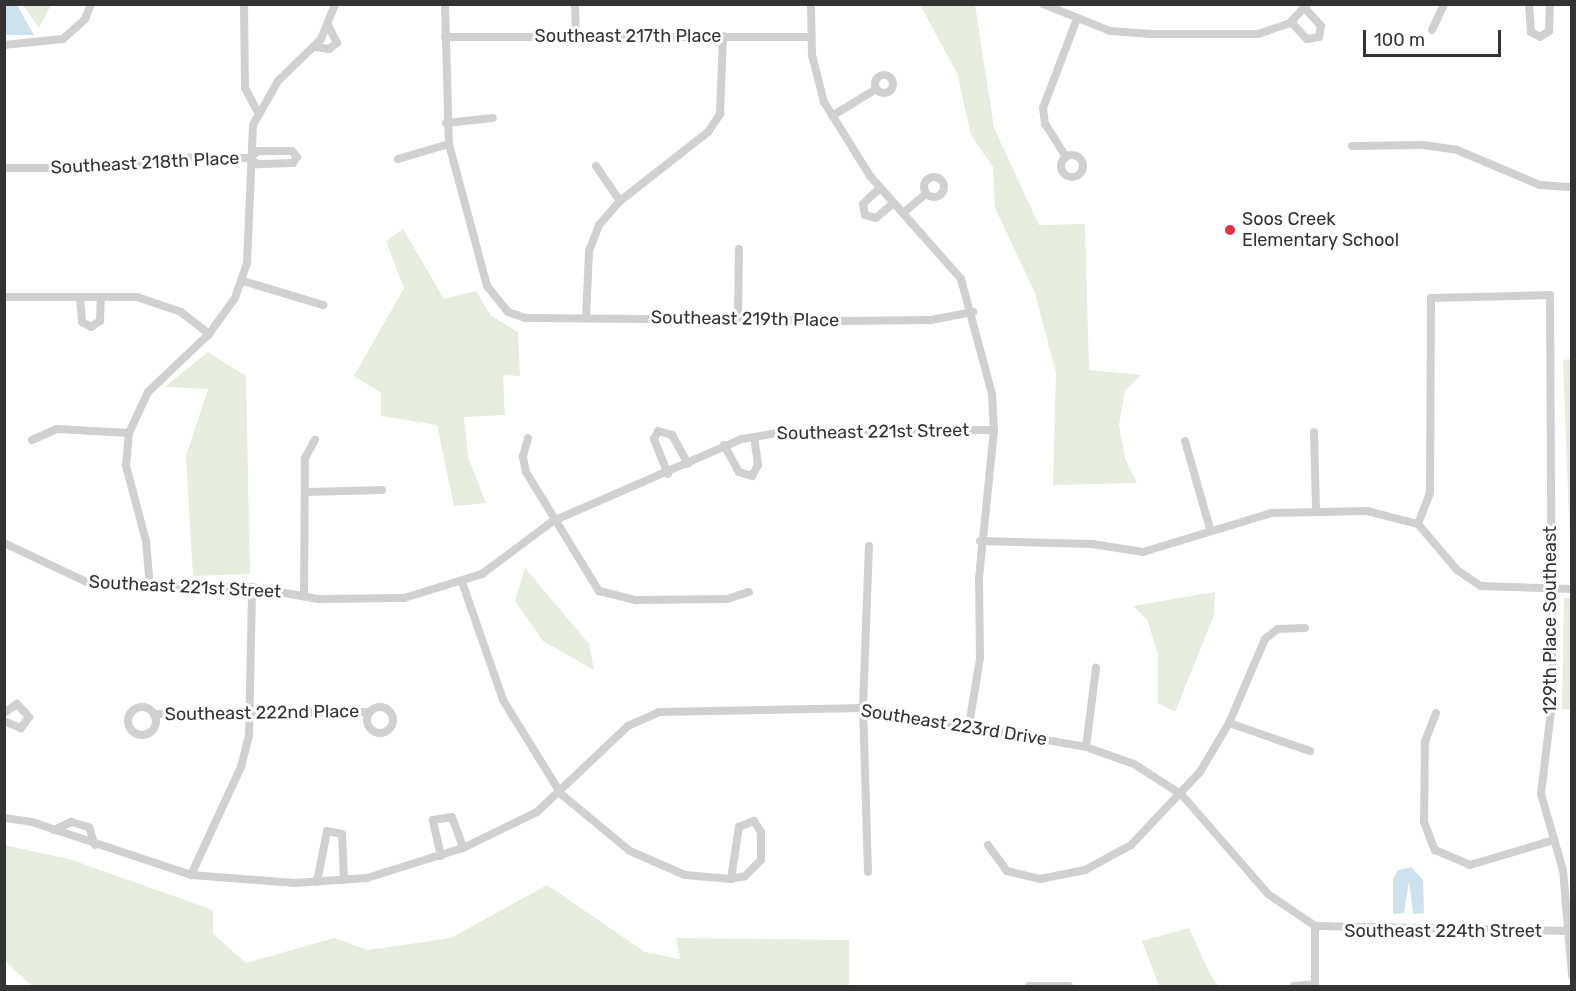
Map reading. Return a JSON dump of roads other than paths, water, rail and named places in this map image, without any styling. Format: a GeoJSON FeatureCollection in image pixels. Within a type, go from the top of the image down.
{"type":"FeatureCollection","features":[{"type":"Feature","properties":{"kind":"street"},"geometry":{"type":"LineString","coordinates":[[4,45],[49,44],[79,27],[92,4]]}},
{"type":"Feature","properties":{"kind":"street"},"geometry":{"type":"LineString","coordinates":[[244,4],[245,88],[258,112]]}},
{"type":"Feature","properties":{"kind":"street"},"geometry":{"type":"LineString","coordinates":[[150,588],[147,541],[126,466],[129,433],[148,392],[209,334],[243,282],[249,245],[249,158],[258,112],[278,81],[316,47],[328,25],[335,4]]}},
{"type":"Feature","properties":{"kind":"street"},"geometry":{"type":"LineString","coordinates":[[398,159],[449,144],[446,123],[445,4]]}},
{"type":"Feature","properties":{"kind":"street"},"geometry":{"type":"LineString","coordinates":[[576,4],[576,36]]}},
{"type":"Feature","properties":{"kind":"street"},"geometry":{"type":"LineString","coordinates":[[811,4],[814,71],[832,116],[880,188],[953,265],[974,312],[992,394],[994,430],[980,541],[980,658],[969,726]]}},
{"type":"Feature","properties":{"kind":"street"},"geometry":{"type":"LineString","coordinates":[[1043,4],[1076,21],[1149,34],[1258,34],[1292,22],[1304,9],[1321,26],[1318,37],[1307,39],[1292,22]]}},
{"type":"Feature","properties":{"kind":"street"},"geometry":{"type":"LineString","coordinates":[[1432,30],[1444,4]]}},
{"type":"Feature","properties":{"kind":"street"},"geometry":{"type":"LineString","coordinates":[[1529,4],[1531,32],[1540,37],[1549,31],[1550,4]]}},
{"type":"Feature","properties":{"kind":"street"},"geometry":{"type":"LineString","coordinates":[[1066,157],[1045,124],[1043,108],[1076,21]]}},
{"type":"Feature","properties":{"kind":"street"},"geometry":{"type":"LineString","coordinates":[[316,47],[329,49],[337,43],[328,25]]}},
{"type":"Feature","properties":{"kind":"street"},"geometry":{"type":"LineString","coordinates":[[586,318],[589,251],[599,225],[620,201],[715,124],[723,103],[723,36]]}},
{"type":"Feature","properties":{"kind":"street","name":"Southeast 217th Place"},"geometry":{"type":"LineString","coordinates":[[445,37],[811,37]]}},
{"type":"Feature","properties":{"kind":"street"},"geometry":{"type":"LineString","coordinates":[[832,116],[876,89]]}},
{"type":"Feature","properties":{"kind":"street"},"geometry":{"type":"LineString","coordinates":[[446,123],[493,118]]}},
{"type":"Feature","properties":{"kind":"street","name":"Southeast 219th Place"},"geometry":{"type":"LineString","coordinates":[[449,144],[487,286],[499,306],[516,316],[931,320],[974,312]]}},
{"type":"Feature","properties":{"kind":"street"},"geometry":{"type":"LineString","coordinates":[[1352,146],[1424,145],[1457,150],[1540,185],[1572,187]]}},
{"type":"Feature","properties":{"kind":"street"},"geometry":{"type":"LineString","coordinates":[[258,151],[292,151],[297,157],[290,163],[257,164],[249,158],[258,151]]}},
{"type":"Feature","properties":{"kind":"street","name":"Southeast 218th Place"},"geometry":{"type":"LineString","coordinates":[[4,168],[106,168],[194,157],[249,158]]}},
{"type":"Feature","properties":{"kind":"street"},"geometry":{"type":"LineString","coordinates":[[596,166],[620,201]]}},
{"type":"Feature","properties":{"kind":"street"},"geometry":{"type":"LineString","coordinates":[[880,188],[863,204],[865,215],[876,218],[893,203]]}},
{"type":"Feature","properties":{"kind":"street"},"geometry":{"type":"LineString","coordinates":[[903,213],[926,194]]}},
{"type":"Feature","properties":{"kind":"street"},"geometry":{"type":"LineString","coordinates":[[738,317],[739,249]]}},
{"type":"Feature","properties":{"kind":"street"},"geometry":{"type":"LineString","coordinates":[[243,282],[323,305]]}},
{"type":"Feature","properties":{"kind":"street","name":"129th Place Southeast"},"geometry":{"type":"LineString","coordinates":[[1418,524],[1430,493],[1431,298],[1550,295],[1552,703],[1541,794],[1567,896],[1572,976]]}},
{"type":"Feature","properties":{"kind":"street"},"geometry":{"type":"LineString","coordinates":[[4,297],[101,297],[159,303],[209,334]]}},
{"type":"Feature","properties":{"kind":"street"},"geometry":{"type":"LineString","coordinates":[[80,297],[82,322],[91,327],[100,321],[101,297]]}},
{"type":"Feature","properties":{"kind":"street"},"geometry":{"type":"LineString","coordinates":[[32,440],[57,429],[129,433]]}},
{"type":"Feature","properties":{"kind":"street","name":"Southeast 221st Street"},"geometry":{"type":"LineString","coordinates":[[4,543],[78,581],[150,588],[252,587],[304,596],[404,598],[462,582],[504,560],[553,521],[668,474],[724,445],[789,431],[994,430]]}},
{"type":"Feature","properties":{"kind":"street"},"geometry":{"type":"LineString","coordinates":[[668,474],[654,439],[658,431],[672,435],[688,464]]}},
{"type":"Feature","properties":{"kind":"street"},"geometry":{"type":"LineString","coordinates":[[1314,432],[1316,510]]}},
{"type":"Feature","properties":{"kind":"street","name":"Southeast 221st Street"},"geometry":{"type":"LineString","coordinates":[[724,445],[738,472],[752,476],[758,465],[754,437]]}},
{"type":"Feature","properties":{"kind":"street"},"geometry":{"type":"LineString","coordinates":[[528,438],[524,464],[553,521],[592,585],[608,596],[704,600],[749,592]]}},
{"type":"Feature","properties":{"kind":"street"},"geometry":{"type":"LineString","coordinates":[[304,596],[305,458],[315,440]]}},
{"type":"Feature","properties":{"kind":"street"},"geometry":{"type":"LineString","coordinates":[[1185,441],[1210,529]]}},
{"type":"Feature","properties":{"kind":"street"},"geometry":{"type":"LineString","coordinates":[[306,492],[381,490]]}},
{"type":"Feature","properties":{"kind":"street"},"geometry":{"type":"LineString","coordinates":[[980,541],[1092,544],[1143,552],[1187,542],[1210,529],[1271,513],[1316,510],[1368,511],[1418,524],[1457,570],[1481,586],[1572,589]]}},
{"type":"Feature","properties":{"kind":"street"},"geometry":{"type":"LineString","coordinates":[[868,872],[863,708],[869,546]]}},
{"type":"Feature","properties":{"kind":"street"},"geometry":{"type":"LineString","coordinates":[[462,582],[507,709],[561,794],[604,834],[669,871],[730,879],[745,876],[761,860],[761,832],[754,821],[738,827],[730,879]]}},
{"type":"Feature","properties":{"kind":"street"},"geometry":{"type":"LineString","coordinates":[[191,875],[241,767],[250,711],[252,587]]}},
{"type":"Feature","properties":{"kind":"street"},"geometry":{"type":"LineString","coordinates":[[988,845],[1007,871],[1062,877],[1131,845],[1182,795],[1229,723],[1265,639],[1278,629],[1305,628]]}},
{"type":"Feature","properties":{"kind":"street"},"geometry":{"type":"LineString","coordinates":[[1086,747],[1096,668]]}},
{"type":"Feature","properties":{"kind":"street"},"geometry":{"type":"LineString","coordinates":[[4,713],[17,704],[29,717],[21,728],[4,721]]}},
{"type":"Feature","properties":{"kind":"street","name":"Southeast 223rd Drive"},"geometry":{"type":"LineString","coordinates":[[4,818],[54,830],[191,875],[317,882],[344,880],[441,856],[463,848],[561,794],[618,735],[659,712],[863,708],[1086,747],[1143,768],[1182,795],[1268,894],[1315,926]]}},
{"type":"Feature","properties":{"kind":"street","name":"Southeast 222nd Place"},"geometry":{"type":"LineString","coordinates":[[154,714],[250,711],[369,712]]}},
{"type":"Feature","properties":{"kind":"street"},"geometry":{"type":"LineString","coordinates":[[1436,713],[1425,742],[1425,822],[1435,850],[1470,866],[1554,840]]}},
{"type":"Feature","properties":{"kind":"street"},"geometry":{"type":"LineString","coordinates":[[1229,723],[1310,751]]}},
{"type":"Feature","properties":{"kind":"street"},"geometry":{"type":"LineString","coordinates":[[441,856],[433,820],[450,815],[463,848]]}},
{"type":"Feature","properties":{"kind":"street","name":"Southeast 223rd Drive"},"geometry":{"type":"LineString","coordinates":[[54,830],[71,822],[89,827],[95,845]]}},
{"type":"Feature","properties":{"kind":"street"},"geometry":{"type":"LineString","coordinates":[[317,882],[327,831],[342,834],[344,880]]}},
{"type":"Feature","properties":{"kind":"street"},"geometry":{"type":"LineString","coordinates":[[1294,987],[1315,985],[1315,926]]}},
{"type":"Feature","properties":{"kind":"street","name":"Southeast 224th Street"},"geometry":{"type":"LineString","coordinates":[[1315,926],[1570,931]]}},
{"type":"Feature","properties":{"kind":"street"},"geometry":{"type":"LineString","coordinates":[[1029,987],[1069,987]]}},
{"type":"Feature","properties":{"kind":"water"},"geometry":{"type":"Polygon","coordinates":[[[4,5],[17,5],[34,35],[5,35],[4,5]]]}},
{"type":"Feature","properties":{"kind":"water"},"geometry":{"type":"Polygon","coordinates":[[[1411,867],[1423,880],[1424,913],[1413,914],[1409,881],[1404,913],[1393,914],[1393,879],[1398,870],[1411,867]]]}},
{"type":"Feature","properties":{"kind":"place","name":"Soos Creek Elementary School"},"geometry":{"type":"Point","coordinates":[1230,230]}}]}
